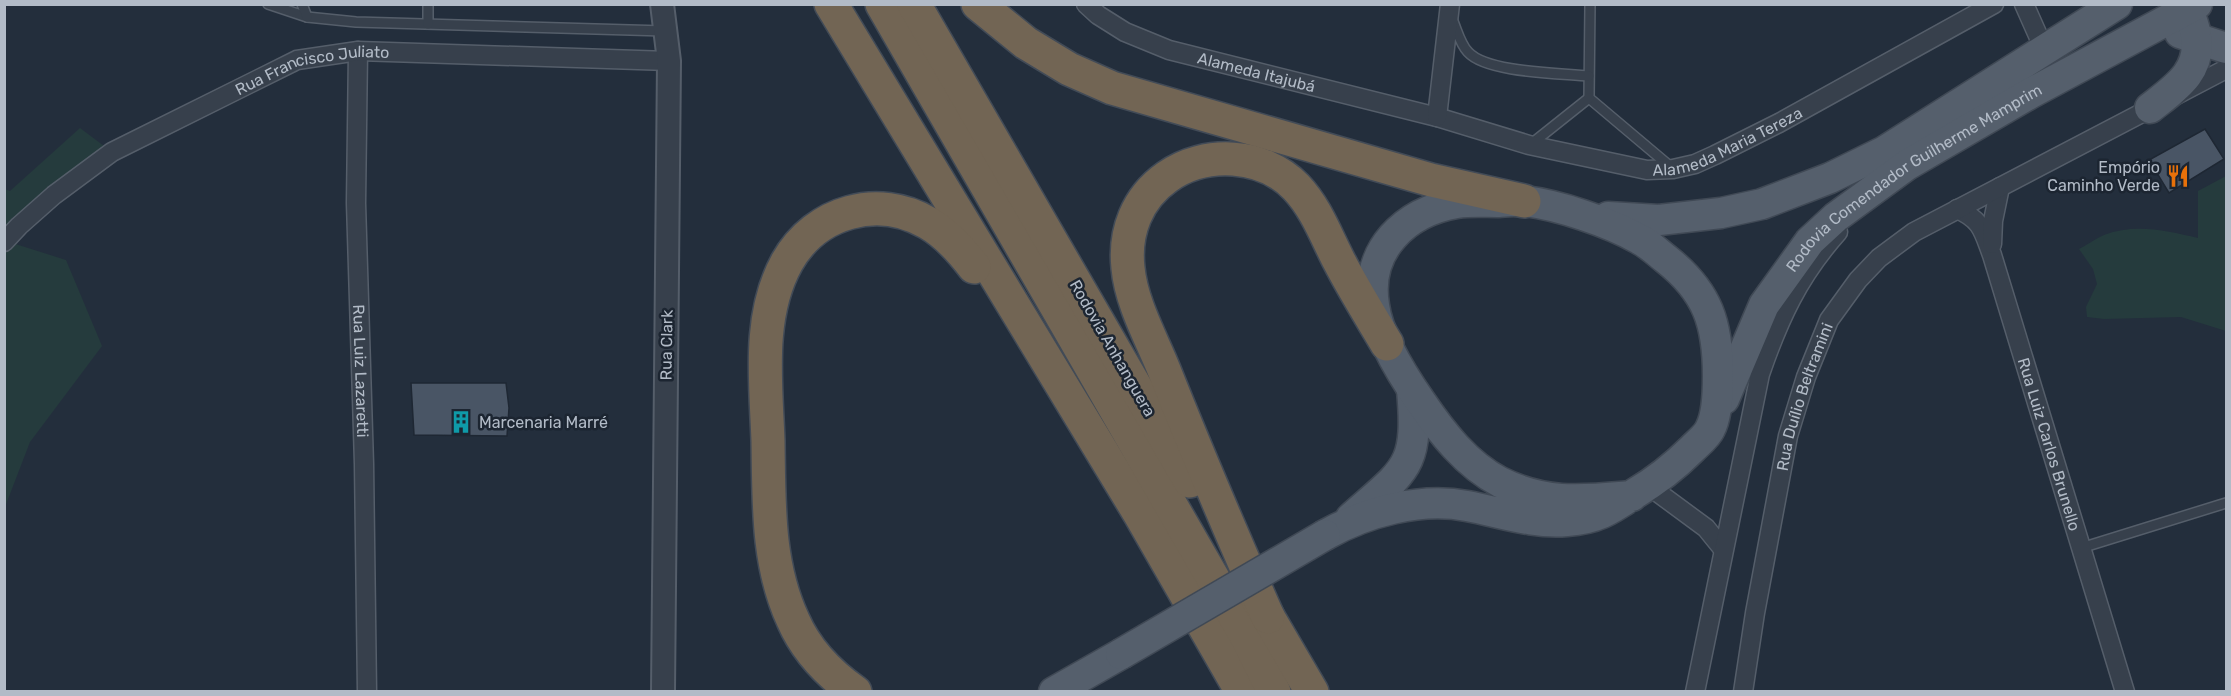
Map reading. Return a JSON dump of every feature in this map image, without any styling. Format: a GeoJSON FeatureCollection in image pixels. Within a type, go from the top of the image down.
{"type":"FeatureCollection","features":[{"type":"Feature","properties":{"kind":"highway"},"geometry":{"type":"LineString","coordinates":[[831,4],[1136,507],[1242,692]]}},
{"type":"Feature","properties":{"kind":"highway","name":"Rodovia Anhanguera"},"geometry":{"type":"LineString","coordinates":[[882,4],[1248,639],[1275,692]]}},
{"type":"Feature","properties":{"kind":"highway","name":"Rodovia Anhanguera"},"geometry":{"type":"LineString","coordinates":[[914,4],[1312,692]]}},
{"type":"Feature","properties":{"kind":"highway"},"geometry":{"type":"LineString","coordinates":[[978,4],[1026,43],[1069,69],[1112,88],[1431,180],[1524,201]]}},
{"type":"Feature","properties":{"kind":"highway"},"geometry":{"type":"LineString","coordinates":[[1268,617],[1201,465],[1138,304],[1128,271],[1126,251],[1130,230],[1146,195],[1173,172],[1191,164],[1213,159],[1251,162],[1287,179],[1308,202],[1339,262],[1387,344]]}},
{"type":"Feature","properties":{"kind":"highway"},"geometry":{"type":"LineString","coordinates":[[855,692],[822,666],[801,638],[784,599],[770,532],[765,361],[771,304],[787,262],[810,233],[839,215],[866,208],[899,211],[928,223],[952,242],[1032,338]]}},
{"type":"Feature","properties":{"kind":"main road","name":"Rodovia Comendador Guilherme Mamprim"},"geometry":{"type":"LineString","coordinates":[[1590,216],[1659,220],[1721,213],[1762,204],[1830,178],[1885,151],[2117,4]]}},
{"type":"Feature","properties":{"kind":"main road"},"geometry":{"type":"LineString","coordinates":[[2150,108],[2185,80],[2192,67],[2197,37],[2191,6]]}},
{"type":"Feature","properties":{"kind":"main road","name":"Rodovia Comendador Guilherme Mamprim"},"geometry":{"type":"LineString","coordinates":[[1710,429],[1764,305],[1810,241],[1861,197],[1906,165],[2031,93],[2157,27],[2191,6]]}},
{"type":"Feature","properties":{"kind":"main road"},"geometry":{"type":"LineString","coordinates":[[2157,27],[2197,37],[2226,48]]}},
{"type":"Feature","properties":{"kind":"main road"},"geometry":{"type":"LineString","coordinates":[[1335,530],[1401,507],[1435,503],[1469,506],[1534,520],[1568,521],[1596,516],[1618,506],[1640,491],[1672,469],[1710,429],[1719,392],[1718,353],[1714,326],[1705,302],[1673,265],[1641,239],[1590,216],[1524,201],[1457,203],[1428,212],[1398,229],[1387,242],[1376,264],[1373,287],[1374,308],[1387,344],[1412,388],[1440,430],[1470,463],[1500,482],[1534,495],[1573,501],[1640,491]]}},
{"type":"Feature","properties":{"kind":"main road"},"geometry":{"type":"LineString","coordinates":[[1054,692],[1335,530],[1397,478],[1409,460],[1414,438],[1412,388]]}},
{"type":"Feature","properties":{"kind":"street","name":"Rua Clark"},"geometry":{"type":"LineString","coordinates":[[662,4],[669,61],[663,690]]}},
{"type":"Feature","properties":{"kind":"street","name":"Alameda Itajubá"},"geometry":{"type":"LineString","coordinates":[[1086,4],[1098,15],[1125,32],[1169,50],[1437,117]]}},
{"type":"Feature","properties":{"kind":"street","name":"Alameda Maria Tereza"},"geometry":{"type":"LineString","coordinates":[[1437,117],[1529,145],[1647,170],[1673,169],[1695,164],[1779,123],[1994,4]]}},
{"type":"Feature","properties":{"kind":"street"},"geometry":{"type":"LineString","coordinates":[[2024,4],[2044,49]]}},
{"type":"Feature","properties":{"kind":"street"},"geometry":{"type":"LineString","coordinates":[[1437,117],[1449,8]]}},
{"type":"Feature","properties":{"kind":"street","name":"Rua Francisco Juliato"},"geometry":{"type":"LineString","coordinates":[[4,242],[54,195],[112,152],[297,60],[358,51],[669,61]]}},
{"type":"Feature","properties":{"kind":"street","name":"Rua Luiz Lazaretti"},"geometry":{"type":"LineString","coordinates":[[358,51],[356,203],[364,476],[367,692]]}},
{"type":"Feature","properties":{"kind":"street","name":"Rua Duílio Beltramini"},"geometry":{"type":"LineString","coordinates":[[1743,692],[1755,613],[1788,436],[1806,377],[1829,320],[1858,280],[1879,258],[1914,232],[2226,69]]}},
{"type":"Feature","properties":{"kind":"street"},"geometry":{"type":"LineString","coordinates":[[1992,255],[1993,220],[2000,187]]}},
{"type":"Feature","properties":{"kind":"street"},"geometry":{"type":"LineString","coordinates":[[1695,692],[1760,374],[1772,339],[1805,273],[1849,219],[1861,197]]}},
{"type":"Feature","properties":{"kind":"street","name":"Rua Luiz Carlos Brunello"},"geometry":{"type":"LineString","coordinates":[[1957,209],[1973,216],[1983,230],[1992,255],[2125,692]]}},
{"type":"Feature","properties":{"kind":"street"},"geometry":{"type":"LineString","coordinates":[[1640,491],[1706,528],[1723,549]]}},
{"type":"Feature","properties":{"kind":"lane"},"geometry":{"type":"LineString","coordinates":[[268,4],[307,17],[356,22],[665,31]]}},
{"type":"Feature","properties":{"kind":"lane"},"geometry":{"type":"LineString","coordinates":[[302,4],[307,17]]}},
{"type":"Feature","properties":{"kind":"lane"},"geometry":{"type":"LineString","coordinates":[[428,4],[428,24]]}},
{"type":"Feature","properties":{"kind":"lane"},"geometry":{"type":"LineString","coordinates":[[1590,4],[1589,98],[1673,169]]}},
{"type":"Feature","properties":{"kind":"lane"},"geometry":{"type":"LineString","coordinates":[[1449,8],[1463,44],[1469,53],[1490,66],[1589,76]]}},
{"type":"Feature","properties":{"kind":"lane"},"geometry":{"type":"LineString","coordinates":[[1529,145],[1589,98]]}},
{"type":"Feature","properties":{"kind":"lane"},"geometry":{"type":"LineString","coordinates":[[2081,548],[2226,503]]}},
{"type":"Feature","properties":{"kind":"green space"},"geometry":{"type":"Polygon","coordinates":[[[80,128],[112,152],[6,241],[66,260],[102,346],[30,442],[5,507],[5,189],[10,191],[80,128]]]}},
{"type":"Feature","properties":{"kind":"green space"},"geometry":{"type":"Polygon","coordinates":[[[2226,176],[2226,331],[2181,317],[2104,319],[2087,317],[2086,307],[2097,284],[2093,269],[2079,249],[2104,235],[2128,229],[2151,229],[2198,238],[2198,191],[2226,176]]]}},
{"type":"Feature","properties":{"kind":"building","name":"Empório Caminho Verde"},"geometry":{"type":"Polygon","coordinates":[[[2205,129],[2224,159],[2169,193],[2149,160],[2205,129]]]}},
{"type":"Feature","properties":{"kind":"building","name":"Marcenaria Marré"},"geometry":{"type":"Polygon","coordinates":[[[411,383],[506,383],[509,408],[507,436],[414,435],[411,383]]]}},
{"type":"Feature","properties":{"kind":"place","name":"Empório Caminho Verde"},"geometry":{"type":"Point","coordinates":[2178,176]}},
{"type":"Feature","properties":{"kind":"place","name":"Marcenaria Marré"},"geometry":{"type":"Point","coordinates":[461,422]}}]}
